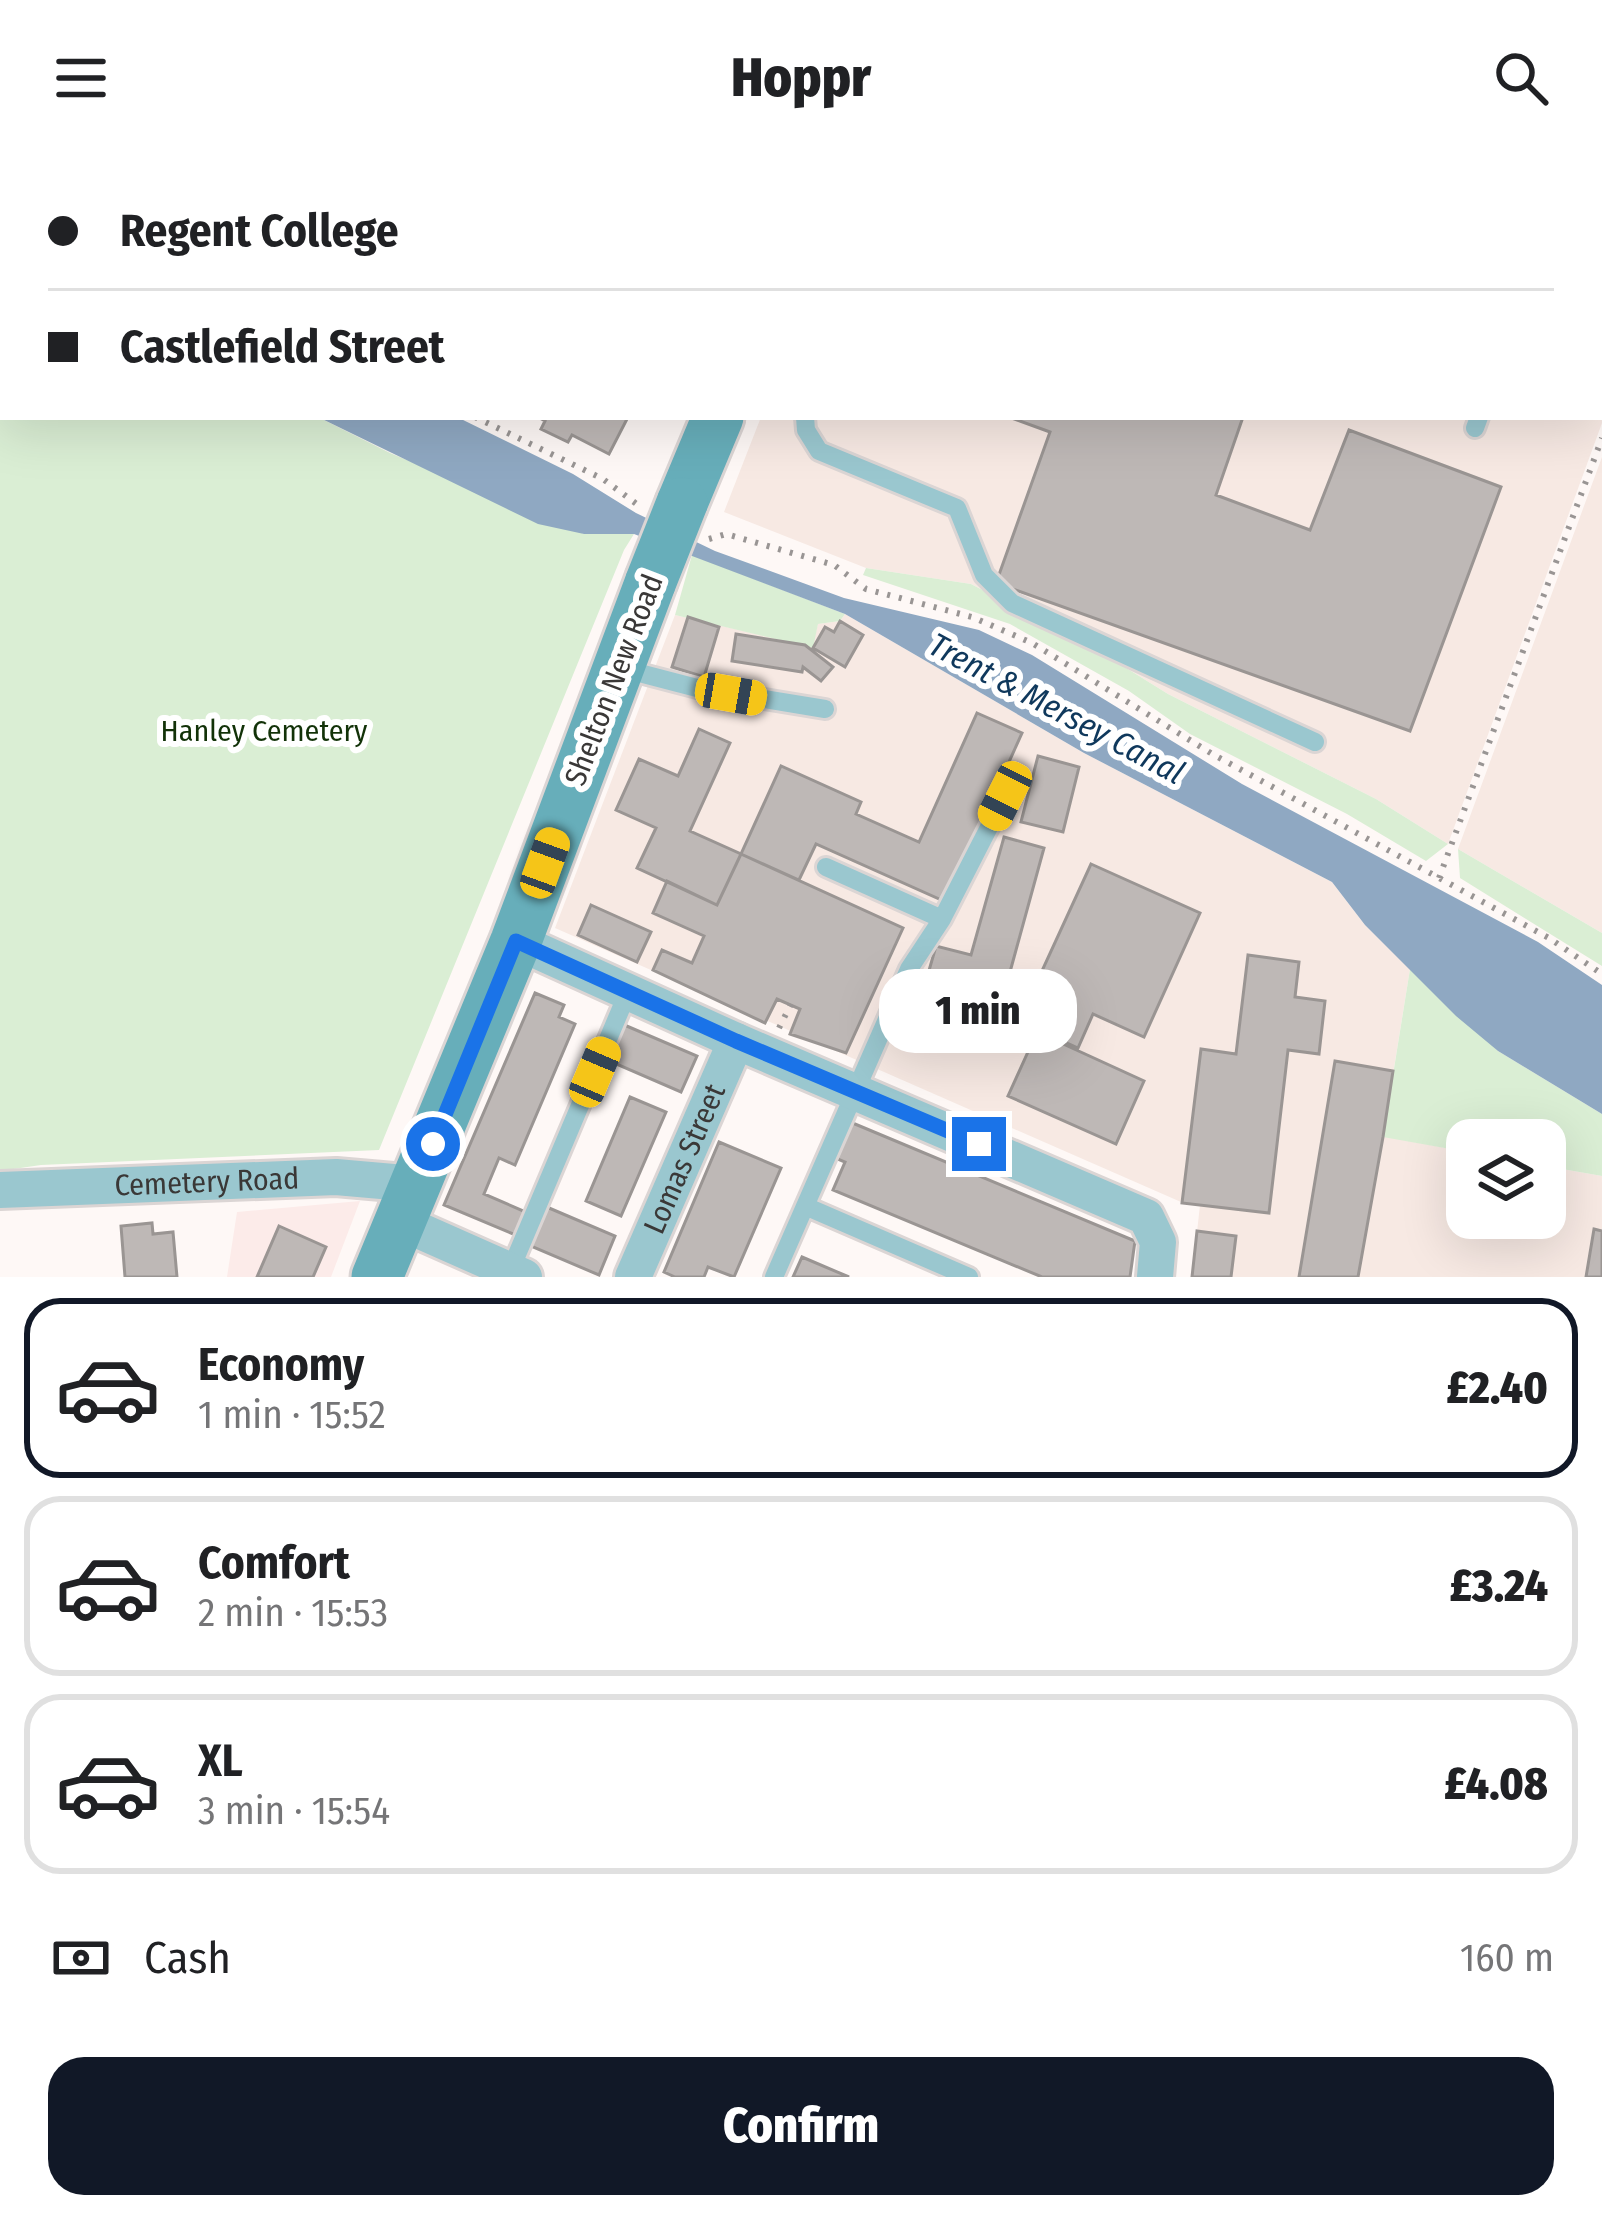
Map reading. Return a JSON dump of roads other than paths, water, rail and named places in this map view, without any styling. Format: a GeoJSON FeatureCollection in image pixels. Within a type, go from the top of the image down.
{"type":"FeatureCollection","features":[{"type":"Feature","properties":{"kind":"main road","name":"Shelton New Road"},"geometry":{"type":"LineString","coordinates":[[377,1277],[516,941],[717,420]]}},
{"type":"Feature","properties":{"kind":"street"},"geometry":{"type":"LineString","coordinates":[[516,941],[736,1041],[1146,1216],[1159,1242],[1155,1277]]}},
{"type":"Feature","properties":{"kind":"street","name":"Lomas Street"},"geometry":{"type":"LineString","coordinates":[[633,1277],[736,1041]]}},
{"type":"Feature","properties":{"kind":"street","name":"Cemetery Road"},"geometry":{"type":"LineString","coordinates":[[0,1190],[336,1177],[408,1203],[517,1274]]}},
{"type":"Feature","properties":{"kind":"lane"},"geometry":{"type":"LineString","coordinates":[[806,420],[806,430],[819,451],[957,508],[984,575],[1012,603],[1315,742]]}},
{"type":"Feature","properties":{"kind":"lane"},"geometry":{"type":"LineString","coordinates":[[618,668],[697,688],[825,709]]}},
{"type":"Feature","properties":{"kind":"lane"},"geometry":{"type":"LineString","coordinates":[[774,1277],[909,969],[942,919],[1005,796]]}},
{"type":"Feature","properties":{"kind":"lane"},"geometry":{"type":"LineString","coordinates":[[826,867],[942,919]]}},
{"type":"Feature","properties":{"kind":"lane"},"geometry":{"type":"LineString","coordinates":[[517,1274],[628,992]]}},
{"type":"Feature","properties":{"kind":"lane"},"geometry":{"type":"LineString","coordinates":[[805,1206],[969,1277]]}},
{"type":"Feature","properties":{"kind":"water","name":"Trent & Mersey Canal"},"geometry":{"type":"Polygon","coordinates":[[[324,420],[463,420],[715,551],[844,598],[979,630],[1032,655],[1242,784],[1538,942],[1602,985],[1602,1114],[1498,1051],[1456,1016],[1365,925],[1332,882],[1084,753],[845,614],[634,534],[584,534],[538,524],[324,420]]]}},
{"type":"Feature","properties":{"kind":"park label","name":"Hanley Cemetery"},"geometry":{"type":"Point","coordinates":[264,731]}}]}
